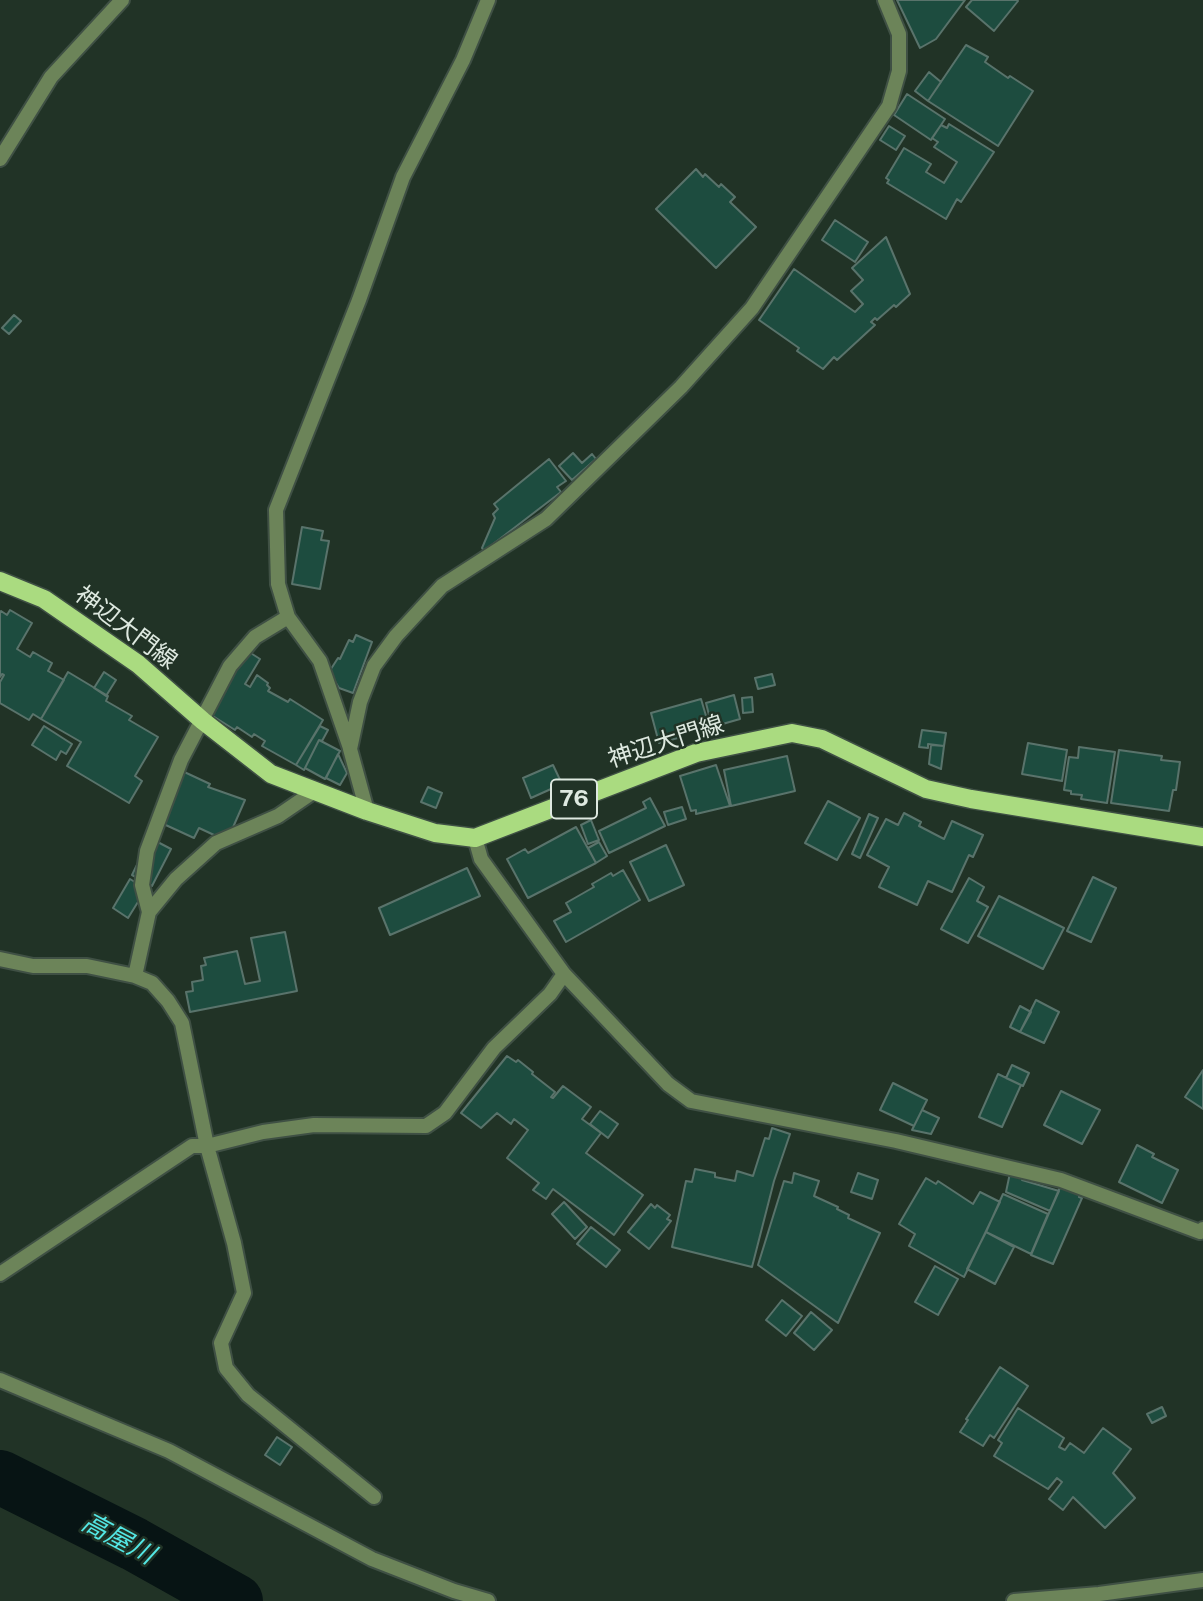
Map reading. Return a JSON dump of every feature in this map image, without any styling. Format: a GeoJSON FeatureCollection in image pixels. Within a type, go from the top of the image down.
{"type":"FeatureCollection","features":[{"type":"Feature","properties":{"kind":"main road","name":"神辺大門線"},"geometry":{"type":"LineString","coordinates":[[0,582],[44,599],[138,664],[203,721],[271,774],[435,834],[475,838],[696,753],[792,733],[822,739],[926,789],[971,799],[1203,836]]}},
{"type":"Feature","properties":{"kind":"street"},"geometry":{"type":"LineString","coordinates":[[0,159],[51,76],[122,0]]}},
{"type":"Feature","properties":{"kind":"street"},"geometry":{"type":"LineString","coordinates":[[367,811],[351,749],[320,661],[288,617],[278,584],[276,510],[359,300],[403,177],[463,60],[488,0]]}},
{"type":"Feature","properties":{"kind":"street"},"geometry":{"type":"LineString","coordinates":[[351,749],[360,702],[374,666],[405,626],[442,586],[546,519],[681,387],[752,308],[889,106],[898,71],[899,34],[885,0]]}},
{"type":"Feature","properties":{"kind":"street"},"geometry":{"type":"LineString","coordinates":[[149,912],[142,885],[146,851],[181,760],[230,666],[255,637],[288,617]]}},
{"type":"Feature","properties":{"kind":"street"},"geometry":{"type":"LineString","coordinates":[[135,975],[149,912],[176,879],[216,843],[278,816],[316,790]]}},
{"type":"Feature","properties":{"kind":"street"},"geometry":{"type":"LineString","coordinates":[[475,838],[481,859],[564,974],[668,1084],[691,1101],[896,1141],[1061,1180],[1202,1232]]}},
{"type":"Feature","properties":{"kind":"street"},"geometry":{"type":"LineString","coordinates":[[0,959],[33,967],[87,966],[135,975],[152,983],[168,1000],[182,1023],[206,1146],[234,1243],[244,1293],[221,1343],[226,1368],[248,1395],[374,1497]]}},
{"type":"Feature","properties":{"kind":"street"},"geometry":{"type":"LineString","coordinates":[[0,1274],[192,1146],[206,1146],[263,1132],[314,1125],[426,1126],[445,1113],[494,1048],[550,994],[564,974]]}},
{"type":"Feature","properties":{"kind":"street"},"geometry":{"type":"LineString","coordinates":[[0,1380],[169,1451],[372,1559],[454,1591],[488,1601]]}},
{"type":"Feature","properties":{"kind":"street"},"geometry":{"type":"LineString","coordinates":[[1014,1601],[1099,1594],[1203,1580]]}},
{"type":"Feature","properties":{"kind":"building"},"geometry":{"type":"Polygon","coordinates":[[[897,0],[965,0],[936,39],[920,48],[897,0]]]}},
{"type":"Feature","properties":{"kind":"building"},"geometry":{"type":"Polygon","coordinates":[[[972,0],[1018,1],[994,31],[966,7],[972,0]]]}},
{"type":"Feature","properties":{"kind":"building"},"geometry":{"type":"Polygon","coordinates":[[[966,45],[988,57],[985,62],[1008,78],[1010,76],[1033,91],[998,146],[928,101],[966,45]]]}},
{"type":"Feature","properties":{"kind":"building"},"geometry":{"type":"Polygon","coordinates":[[[929,72],[941,82],[928,101],[915,91],[929,72]]]}},
{"type":"Feature","properties":{"kind":"building"},"geometry":{"type":"Polygon","coordinates":[[[907,94],[945,119],[931,140],[894,115],[907,94]]]}},
{"type":"Feature","properties":{"kind":"building"},"geometry":{"type":"Polygon","coordinates":[[[949,124],[994,152],[961,202],[957,199],[946,219],[887,183],[889,180],[886,178],[904,148],[931,164],[926,172],[944,183],[957,162],[934,147],[938,142],[932,138],[941,125],[947,128],[949,124]]]}},
{"type":"Feature","properties":{"kind":"building"},"geometry":{"type":"Polygon","coordinates":[[[889,126],[905,136],[896,150],[880,140],[889,126]]]}},
{"type":"Feature","properties":{"kind":"building"},"geometry":{"type":"Polygon","coordinates":[[[696,169],[703,177],[705,174],[719,187],[721,184],[735,197],[730,202],[756,227],[716,268],[656,209],[696,169]]]}},
{"type":"Feature","properties":{"kind":"building"},"geometry":{"type":"Polygon","coordinates":[[[835,220],[868,242],[855,262],[822,240],[835,220]]]}},
{"type":"Feature","properties":{"kind":"building"},"geometry":{"type":"Polygon","coordinates":[[[886,237],[910,294],[896,307],[894,305],[877,320],[875,318],[871,322],[875,325],[837,360],[834,357],[823,369],[759,320],[794,269],[855,312],[863,304],[851,291],[863,280],[852,268],[886,237]]]}},
{"type":"Feature","properties":{"kind":"building"},"geometry":{"type":"Polygon","coordinates":[[[14,315],[21,321],[9,334],[2,328],[14,315]]]}},
{"type":"Feature","properties":{"kind":"building"},"geometry":{"type":"Polygon","coordinates":[[[573,453],[582,463],[592,454],[596,459],[572,480],[559,466],[573,453]]]}},
{"type":"Feature","properties":{"kind":"building"},"geometry":{"type":"Polygon","coordinates":[[[549,459],[566,481],[557,487],[561,492],[484,551],[482,548],[495,518],[493,514],[498,509],[494,504],[549,459]]]}},
{"type":"Feature","properties":{"kind":"building"},"geometry":{"type":"Polygon","coordinates":[[[302,527],[323,531],[321,540],[329,541],[320,589],[292,584],[302,527]]]}},
{"type":"Feature","properties":{"kind":"building"},"geometry":{"type":"Polygon","coordinates":[[[10,610],[32,623],[17,649],[30,657],[33,652],[52,663],[48,671],[64,680],[41,719],[33,714],[29,720],[0,703],[0,682],[4,675],[0,677],[0,613],[1,611],[7,615],[10,610]]]}},
{"type":"Feature","properties":{"kind":"building"},"geometry":{"type":"Polygon","coordinates":[[[356,635],[372,642],[353,693],[339,688],[329,672],[338,658],[340,659],[349,640],[353,642],[356,635]]]}},
{"type":"Feature","properties":{"kind":"building"},"geometry":{"type":"Polygon","coordinates":[[[246,650],[260,659],[245,684],[250,687],[257,675],[268,683],[268,691],[288,702],[290,699],[323,720],[296,765],[262,746],[265,741],[254,734],[252,737],[237,727],[235,730],[208,713],[246,650]]]}},
{"type":"Feature","properties":{"kind":"building"},"geometry":{"type":"Polygon","coordinates":[[[68,672],[108,696],[106,701],[132,716],[129,720],[158,737],[135,776],[142,781],[129,803],[67,766],[81,742],[41,719],[68,672]]]}},
{"type":"Feature","properties":{"kind":"building"},"geometry":{"type":"Polygon","coordinates":[[[104,672],[116,680],[106,696],[94,688],[104,672]]]}},
{"type":"Feature","properties":{"kind":"building"},"geometry":{"type":"Polygon","coordinates":[[[772,674],[775,685],[758,689],[755,678],[772,674]]]}},
{"type":"Feature","properties":{"kind":"building"},"geometry":{"type":"Polygon","coordinates":[[[734,695],[740,719],[712,727],[706,703],[734,695]]]}},
{"type":"Feature","properties":{"kind":"building"},"geometry":{"type":"Polygon","coordinates":[[[752,697],[753,712],[743,713],[742,698],[752,697]]]}},
{"type":"Feature","properties":{"kind":"building"},"geometry":{"type":"Polygon","coordinates":[[[701,699],[709,726],[677,734],[678,738],[659,743],[651,713],[701,699]]]}},
{"type":"Feature","properties":{"kind":"building"},"geometry":{"type":"Polygon","coordinates":[[[44,726],[72,744],[66,754],[61,751],[56,760],[32,745],[44,726]]]}},
{"type":"Feature","properties":{"kind":"building"},"geometry":{"type":"Polygon","coordinates":[[[320,726],[328,730],[322,741],[319,740],[304,770],[296,765],[320,726]]]}},
{"type":"Feature","properties":{"kind":"building"},"geometry":{"type":"Polygon","coordinates":[[[922,730],[946,733],[944,746],[928,744],[928,748],[919,747],[922,730]]]}},
{"type":"Feature","properties":{"kind":"building"},"geometry":{"type":"Polygon","coordinates":[[[319,740],[340,751],[325,779],[305,768],[319,740]]]}},
{"type":"Feature","properties":{"kind":"building"},"geometry":{"type":"Polygon","coordinates":[[[1028,743],[1067,750],[1062,781],[1022,774],[1028,743]]]}},
{"type":"Feature","properties":{"kind":"building"},"geometry":{"type":"Polygon","coordinates":[[[931,745],[944,746],[941,769],[929,764],[931,745]]]}},
{"type":"Feature","properties":{"kind":"building"},"geometry":{"type":"Polygon","coordinates":[[[1079,747],[1115,752],[1107,803],[1081,799],[1082,795],[1064,790],[1069,757],[1078,758],[1079,747]]]}},
{"type":"Feature","properties":{"kind":"building"},"geometry":{"type":"Polygon","coordinates":[[[1119,750],[1162,756],[1161,760],[1180,762],[1176,790],[1173,790],[1169,811],[1111,803],[1119,750]]]}},
{"type":"Feature","properties":{"kind":"building"},"geometry":{"type":"Polygon","coordinates":[[[338,754],[347,773],[340,785],[326,778],[338,754]]]}},
{"type":"Feature","properties":{"kind":"building"},"geometry":{"type":"Polygon","coordinates":[[[787,756],[795,791],[731,806],[724,770],[787,756]]]}},
{"type":"Feature","properties":{"kind":"building"},"geometry":{"type":"Polygon","coordinates":[[[553,765],[562,784],[531,798],[523,778],[553,765]]]}},
{"type":"Feature","properties":{"kind":"building"},"geometry":{"type":"Polygon","coordinates":[[[716,765],[730,806],[696,814],[696,810],[691,811],[680,776],[716,765]]]}},
{"type":"Feature","properties":{"kind":"building"},"geometry":{"type":"Polygon","coordinates":[[[180,770],[210,784],[208,787],[245,800],[227,841],[199,828],[194,838],[157,821],[180,770]]]}},
{"type":"Feature","properties":{"kind":"building"},"geometry":{"type":"Polygon","coordinates":[[[428,787],[442,793],[436,808],[421,802],[428,787]]]}},
{"type":"Feature","properties":{"kind":"building"},"geometry":{"type":"Polygon","coordinates":[[[650,798],[665,826],[609,853],[599,831],[646,808],[643,802],[650,798]]]}},
{"type":"Feature","properties":{"kind":"building"},"geometry":{"type":"Polygon","coordinates":[[[828,801],[860,818],[837,860],[805,843],[828,801]]]}},
{"type":"Feature","properties":{"kind":"building"},"geometry":{"type":"Polygon","coordinates":[[[682,807],[686,819],[668,825],[664,812],[682,807]]]}},
{"type":"Feature","properties":{"kind":"building"},"geometry":{"type":"Polygon","coordinates":[[[904,813],[921,822],[919,826],[944,839],[952,821],[983,835],[973,857],[969,855],[952,892],[928,881],[917,905],[879,887],[889,867],[867,855],[886,819],[898,825],[904,813]]]}},
{"type":"Feature","properties":{"kind":"building"},"geometry":{"type":"Polygon","coordinates":[[[869,814],[878,818],[860,858],[852,854],[869,814]]]}},
{"type":"Feature","properties":{"kind":"building"},"geometry":{"type":"Polygon","coordinates":[[[591,820],[599,840],[588,844],[581,825],[591,820]]]}},
{"type":"Feature","properties":{"kind":"building"},"geometry":{"type":"Polygon","coordinates":[[[576,827],[596,863],[528,898],[507,859],[525,849],[528,853],[576,827]]]}},
{"type":"Feature","properties":{"kind":"building"},"geometry":{"type":"Polygon","coordinates":[[[150,838],[171,849],[152,886],[132,875],[150,838]]]}},
{"type":"Feature","properties":{"kind":"building"},"geometry":{"type":"Polygon","coordinates":[[[599,842],[607,856],[596,863],[588,848],[599,842]]]}},
{"type":"Feature","properties":{"kind":"building"},"geometry":{"type":"Polygon","coordinates":[[[666,845],[684,885],[649,901],[630,862],[666,845]]]}},
{"type":"Feature","properties":{"kind":"building"},"geometry":{"type":"Polygon","coordinates":[[[467,868],[480,896],[390,935],[379,908],[467,868]]]}},
{"type":"Feature","properties":{"kind":"building"},"geometry":{"type":"Polygon","coordinates":[[[623,870],[640,900],[566,942],[554,921],[571,912],[566,903],[594,887],[592,884],[611,873],[613,876],[623,870]]]}},
{"type":"Feature","properties":{"kind":"building"},"geometry":{"type":"Polygon","coordinates":[[[1093,877],[1116,888],[1091,942],[1067,931],[1093,877]]]}},
{"type":"Feature","properties":{"kind":"building"},"geometry":{"type":"Polygon","coordinates":[[[969,878],[984,887],[977,901],[988,907],[968,943],[941,929],[969,878]]]}},
{"type":"Feature","properties":{"kind":"building"},"geometry":{"type":"Polygon","coordinates":[[[130,879],[146,889],[128,918],[113,908],[130,879]]]}},
{"type":"Feature","properties":{"kind":"building"},"geometry":{"type":"Polygon","coordinates":[[[999,896],[1064,928],[1043,969],[978,936],[999,896]]]}},
{"type":"Feature","properties":{"kind":"building"},"geometry":{"type":"Polygon","coordinates":[[[285,932],[297,991],[190,1012],[186,992],[193,991],[192,982],[203,980],[201,966],[206,965],[204,958],[237,951],[245,984],[260,981],[251,938],[285,932]]]}},
{"type":"Feature","properties":{"kind":"building"},"geometry":{"type":"Polygon","coordinates":[[[1036,1000],[1059,1012],[1044,1043],[1020,1032],[1036,1000]]]}},
{"type":"Feature","properties":{"kind":"building"},"geometry":{"type":"Polygon","coordinates":[[[1020,1006],[1031,1012],[1020,1032],[1010,1027],[1020,1006]]]}},
{"type":"Feature","properties":{"kind":"building"},"geometry":{"type":"Polygon","coordinates":[[[507,1056],[516,1062],[518,1060],[555,1092],[551,1097],[563,1086],[591,1107],[582,1119],[601,1133],[586,1153],[643,1195],[614,1235],[553,1189],[546,1199],[533,1190],[539,1183],[507,1158],[528,1130],[514,1119],[511,1124],[497,1113],[481,1128],[461,1113],[507,1056]]]}},
{"type":"Feature","properties":{"kind":"building"},"geometry":{"type":"Polygon","coordinates":[[[1012,1065],[1029,1073],[1023,1086],[1006,1078],[1012,1065]]]}},
{"type":"Feature","properties":{"kind":"building"},"geometry":{"type":"Polygon","coordinates":[[[1203,1070],[1203,1109],[1185,1097],[1203,1070]]]}},
{"type":"Feature","properties":{"kind":"building"},"geometry":{"type":"Polygon","coordinates":[[[998,1074],[1021,1085],[1002,1127],[979,1117],[998,1074]]]}},
{"type":"Feature","properties":{"kind":"building"},"geometry":{"type":"Polygon","coordinates":[[[893,1083],[927,1100],[914,1126],[880,1110],[893,1083]]]}},
{"type":"Feature","properties":{"kind":"building"},"geometry":{"type":"Polygon","coordinates":[[[1061,1091],[1100,1110],[1082,1144],[1044,1125],[1061,1091]]]}},
{"type":"Feature","properties":{"kind":"building"},"geometry":{"type":"Polygon","coordinates":[[[922,1110],[939,1118],[931,1134],[912,1130],[922,1110]]]}},
{"type":"Feature","properties":{"kind":"building"},"geometry":{"type":"Polygon","coordinates":[[[600,1111],[618,1124],[608,1138],[590,1124],[600,1111]]]}},
{"type":"Feature","properties":{"kind":"building"},"geometry":{"type":"Polygon","coordinates":[[[772,1128],[790,1134],[774,1181],[752,1267],[672,1247],[686,1181],[692,1182],[695,1169],[735,1181],[737,1171],[753,1176],[765,1138],[769,1139],[772,1128]]]}},
{"type":"Feature","properties":{"kind":"building"},"geometry":{"type":"Polygon","coordinates":[[[1137,1145],[1154,1154],[1152,1157],[1178,1170],[1162,1203],[1119,1182],[1137,1145]]]}},
{"type":"Feature","properties":{"kind":"building"},"geometry":{"type":"Polygon","coordinates":[[[794,1173],[819,1181],[814,1196],[838,1207],[837,1209],[849,1215],[848,1218],[880,1233],[838,1323],[758,1265],[784,1181],[792,1183],[794,1173]]]}},
{"type":"Feature","properties":{"kind":"building"},"geometry":{"type":"Polygon","coordinates":[[[858,1173],[878,1180],[872,1199],[851,1192],[858,1173]]]}},
{"type":"Feature","properties":{"kind":"building"},"geometry":{"type":"Polygon","coordinates":[[[1010,1173],[1022,1175],[1022,1180],[1059,1191],[1050,1211],[1006,1192],[1010,1173]]]}},
{"type":"Feature","properties":{"kind":"building"},"geometry":{"type":"Polygon","coordinates":[[[926,1178],[936,1184],[938,1181],[973,1204],[980,1192],[1000,1202],[964,1277],[909,1246],[915,1234],[899,1224],[926,1178]]]}},
{"type":"Feature","properties":{"kind":"building"},"geometry":{"type":"Polygon","coordinates":[[[1061,1185],[1081,1193],[1079,1197],[1082,1198],[1053,1264],[1031,1255],[1061,1185]]]}},
{"type":"Feature","properties":{"kind":"building"},"geometry":{"type":"Polygon","coordinates":[[[1003,1194],[1048,1214],[1031,1254],[986,1232],[1003,1194]]]}},
{"type":"Feature","properties":{"kind":"building"},"geometry":{"type":"Polygon","coordinates":[[[564,1202],[587,1227],[575,1239],[552,1214],[564,1202]]]}},
{"type":"Feature","properties":{"kind":"building"},"geometry":{"type":"Polygon","coordinates":[[[651,1204],[655,1208],[657,1205],[670,1215],[667,1219],[671,1221],[649,1249],[628,1232],[651,1204]]]}},
{"type":"Feature","properties":{"kind":"building"},"geometry":{"type":"Polygon","coordinates":[[[591,1227],[620,1250],[606,1267],[577,1244],[591,1227]]]}},
{"type":"Feature","properties":{"kind":"building"},"geometry":{"type":"Polygon","coordinates":[[[986,1232],[1014,1247],[995,1284],[967,1269],[986,1232]]]}},
{"type":"Feature","properties":{"kind":"building"},"geometry":{"type":"Polygon","coordinates":[[[935,1266],[958,1279],[938,1315],[915,1302],[935,1266]]]}},
{"type":"Feature","properties":{"kind":"building"},"geometry":{"type":"Polygon","coordinates":[[[782,1300],[802,1316],[786,1336],[766,1320],[782,1300]]]}},
{"type":"Feature","properties":{"kind":"building"},"geometry":{"type":"Polygon","coordinates":[[[811,1312],[832,1330],[814,1350],[794,1333],[811,1312]]]}},
{"type":"Feature","properties":{"kind":"building"},"geometry":{"type":"Polygon","coordinates":[[[1000,1367],[1028,1386],[994,1438],[990,1435],[983,1446],[960,1432],[1000,1367]]]}},
{"type":"Feature","properties":{"kind":"building"},"geometry":{"type":"Polygon","coordinates":[[[1162,1407],[1166,1416],[1152,1423],[1147,1414],[1162,1407]]]}},
{"type":"Feature","properties":{"kind":"building"},"geometry":{"type":"Polygon","coordinates":[[[1018,1408],[1064,1438],[1059,1447],[1065,1450],[1070,1443],[1084,1453],[1103,1428],[1131,1449],[1113,1473],[1135,1498],[1105,1528],[1073,1497],[1063,1510],[1049,1499],[1062,1482],[1057,1478],[1048,1489],[994,1456],[1002,1443],[998,1440],[1018,1408]]]}},
{"type":"Feature","properties":{"kind":"building"},"geometry":{"type":"Polygon","coordinates":[[[277,1437],[292,1447],[280,1465],[265,1455],[277,1437]]]}},
{"type":"Feature","properties":{"kind":"waterway","name":"高屋川"},"geometry":{"type":"LineString","coordinates":[[0,1477],[134,1544],[236,1601]]}}]}
